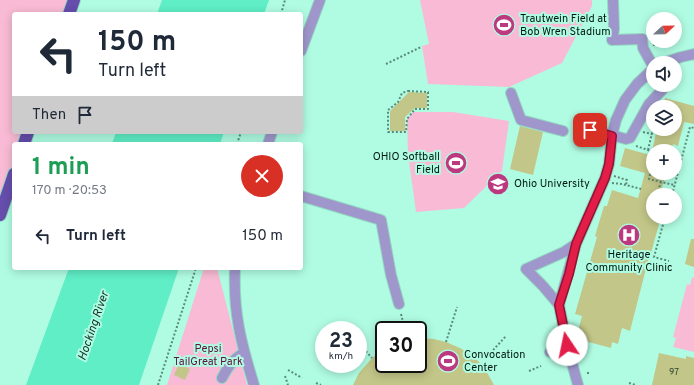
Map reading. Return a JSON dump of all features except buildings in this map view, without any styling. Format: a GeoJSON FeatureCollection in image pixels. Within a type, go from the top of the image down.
{"type":"FeatureCollection","features":[{"type":"Feature","properties":{"kind":"main road"},"geometry":{"type":"LineString","coordinates":[[70,12],[74,0]]}},
{"type":"Feature","properties":{"kind":"main road"},"geometry":{"type":"LineString","coordinates":[[0,215],[12,180]]}},
{"type":"Feature","properties":{"kind":"street"},"geometry":{"type":"LineString","coordinates":[[303,46],[320,0]]}},
{"type":"Feature","properties":{"kind":"street"},"geometry":{"type":"LineString","coordinates":[[613,0],[614,29],[612,40],[642,39],[643,48],[647,56]]}},
{"type":"Feature","properties":{"kind":"street"},"geometry":{"type":"LineString","coordinates":[[682,57],[694,54]]}},
{"type":"Feature","properties":{"kind":"street"},"geometry":{"type":"LineString","coordinates":[[559,305],[569,274],[576,244],[605,178],[609,164],[612,136],[616,120],[625,100],[646,75]]}},
{"type":"Feature","properties":{"kind":"street"},"geometry":{"type":"LineString","coordinates":[[590,130],[626,139],[630,138],[649,104],[660,92]]}},
{"type":"Feature","properties":{"kind":"street"},"geometry":{"type":"LineString","coordinates":[[510,93],[522,120],[563,131]]}},
{"type":"Feature","properties":{"kind":"street"},"geometry":{"type":"LineString","coordinates":[[303,197],[381,220],[391,275],[399,304]]}},
{"type":"Feature","properties":{"kind":"street"},"geometry":{"type":"LineString","coordinates":[[576,244],[564,252],[526,269],[559,305],[567,345],[578,385]]}},
{"type":"Feature","properties":{"kind":"street"},"geometry":{"type":"LineString","coordinates":[[235,270],[235,304],[238,327],[254,385]]}},
{"type":"Feature","properties":{"kind":"street"},"geometry":{"type":"LineString","coordinates":[[550,352],[567,345]]}},
{"type":"Feature","properties":{"kind":"street"},"geometry":{"type":"LineString","coordinates":[[222,378],[232,362],[244,353]]}},
{"type":"Feature","properties":{"kind":"path"},"geometry":{"type":"LineString","coordinates":[[281,12],[285,0]]}},
{"type":"Feature","properties":{"kind":"path"},"geometry":{"type":"LineString","coordinates":[[386,64],[421,47]]}},
{"type":"Feature","properties":{"kind":"path"},"geometry":{"type":"LineString","coordinates":[[401,92],[428,92],[428,109],[415,109],[407,119],[406,132],[388,132],[388,110],[398,102],[401,92]]}},
{"type":"Feature","properties":{"kind":"path"},"geometry":{"type":"LineString","coordinates":[[673,188],[690,127],[694,128]]}},
{"type":"Feature","properties":{"kind":"path"},"geometry":{"type":"LineString","coordinates":[[642,132],[646,133]]}},
{"type":"Feature","properties":{"kind":"path"},"geometry":{"type":"LineString","coordinates":[[636,146],[646,149]]}},
{"type":"Feature","properties":{"kind":"path"},"geometry":{"type":"LineString","coordinates":[[613,176],[627,180],[626,185]]}},
{"type":"Feature","properties":{"kind":"path"},"geometry":{"type":"LineString","coordinates":[[620,179],[622,184]]}},
{"type":"Feature","properties":{"kind":"path"},"geometry":{"type":"LineString","coordinates":[[653,180],[674,185]]}},
{"type":"Feature","properties":{"kind":"path"},"geometry":{"type":"LineString","coordinates":[[611,182],[641,189]]}},
{"type":"Feature","properties":{"kind":"path"},"geometry":{"type":"LineString","coordinates":[[659,188],[661,182]]}},
{"type":"Feature","properties":{"kind":"path"},"geometry":{"type":"LineString","coordinates":[[663,224],[654,257],[669,262]]}},
{"type":"Feature","properties":{"kind":"path"},"geometry":{"type":"LineString","coordinates":[[158,385],[195,270]]}},
{"type":"Feature","properties":{"kind":"path"},"geometry":{"type":"LineString","coordinates":[[399,304],[403,321]]}},
{"type":"Feature","properties":{"kind":"path"},"geometry":{"type":"LineString","coordinates":[[446,342],[457,307]]}},
{"type":"Feature","properties":{"kind":"path"},"geometry":{"type":"LineString","coordinates":[[485,359],[506,336]]}},
{"type":"Feature","properties":{"kind":"path"},"geometry":{"type":"LineString","coordinates":[[367,352],[372,358]]}},
{"type":"Feature","properties":{"kind":"path"},"geometry":{"type":"LineString","coordinates":[[529,371],[540,366]]}},
{"type":"Feature","properties":{"kind":"path"},"geometry":{"type":"LineString","coordinates":[[288,370],[302,378]]}},
{"type":"Feature","properties":{"kind":"path"},"geometry":{"type":"LineString","coordinates":[[285,376],[288,385]]}},
{"type":"Feature","properties":{"kind":"path"},"geometry":{"type":"LineString","coordinates":[[316,383],[321,385]]}},
{"type":"Feature","properties":{"kind":"path"},"geometry":{"type":"LineString","coordinates":[[630,383],[636,385]]}},
{"type":"Feature","properties":{"kind":"green space"},"geometry":{"type":"Polygon","coordinates":[[[0,0],[74,0],[70,12],[12,12],[12,134],[27,134],[25,142],[12,142],[12,180],[0,215],[0,0]]]}},
{"type":"Feature","properties":{"kind":"green space","name":"Trautwein Field at Bob Wren Stadium"},"geometry":{"type":"Polygon","coordinates":[[[420,0],[592,0],[592,6],[562,63],[509,87],[428,84],[422,46],[429,44],[420,0]]]}},
{"type":"Feature","properties":{"kind":"green space","name":"OHIO Softball Field"},"geometry":{"type":"Polygon","coordinates":[[[413,112],[453,112],[509,121],[502,171],[464,208],[416,212],[408,154],[407,119],[413,112]]]}},
{"type":"Feature","properties":{"kind":"green space","name":"Pepsi TailGreat Park"},"geometry":{"type":"Polygon","coordinates":[[[203,270],[218,270],[247,385],[167,385],[203,270]]]}},
{"type":"Feature","properties":{"kind":"green space"},"geometry":{"type":"Polygon","coordinates":[[[692,277],[694,278],[694,352],[673,347],[676,338],[673,337],[687,284],[690,285],[692,277]]]}},
{"type":"Feature","properties":{"kind":"water"},"geometry":{"type":"Polygon","coordinates":[[[162,0],[269,0],[265,12],[158,12],[162,0]]]}},
{"type":"Feature","properties":{"kind":"water"},"geometry":{"type":"Polygon","coordinates":[[[115,134],[223,134],[221,142],[113,142],[115,134]]]}},
{"type":"Feature","properties":{"kind":"water","name":"Hocking River"},"geometry":{"type":"Polygon","coordinates":[[[68,270],[178,270],[139,385],[26,385],[68,270]]]}},
{"type":"Feature","properties":{"kind":"place","name":"Trautwein Field at Bob Wren Stadium"},"geometry":{"type":"Point","coordinates":[504,25]}},
{"type":"Feature","properties":{"kind":"place","name":"OHIO Softball Field"},"geometry":{"type":"Point","coordinates":[456,163]}},
{"type":"Feature","properties":{"kind":"place","name":"Ohio University"},"geometry":{"type":"Point","coordinates":[498,184]}},
{"type":"Feature","properties":{"kind":"place","name":"Heritage Community Clinic"},"geometry":{"type":"Point","coordinates":[629,235]}},
{"type":"Feature","properties":{"kind":"place","name":"Convocation Center"},"geometry":{"type":"Point","coordinates":[448,361]}},
{"type":"Feature","properties":{"kind":"route"},"geometry":{"type":"LineString","coordinates":[[567,345],[559,305],[569,274],[576,244],[605,178],[609,164],[612,136],[590,130]]}}]}
